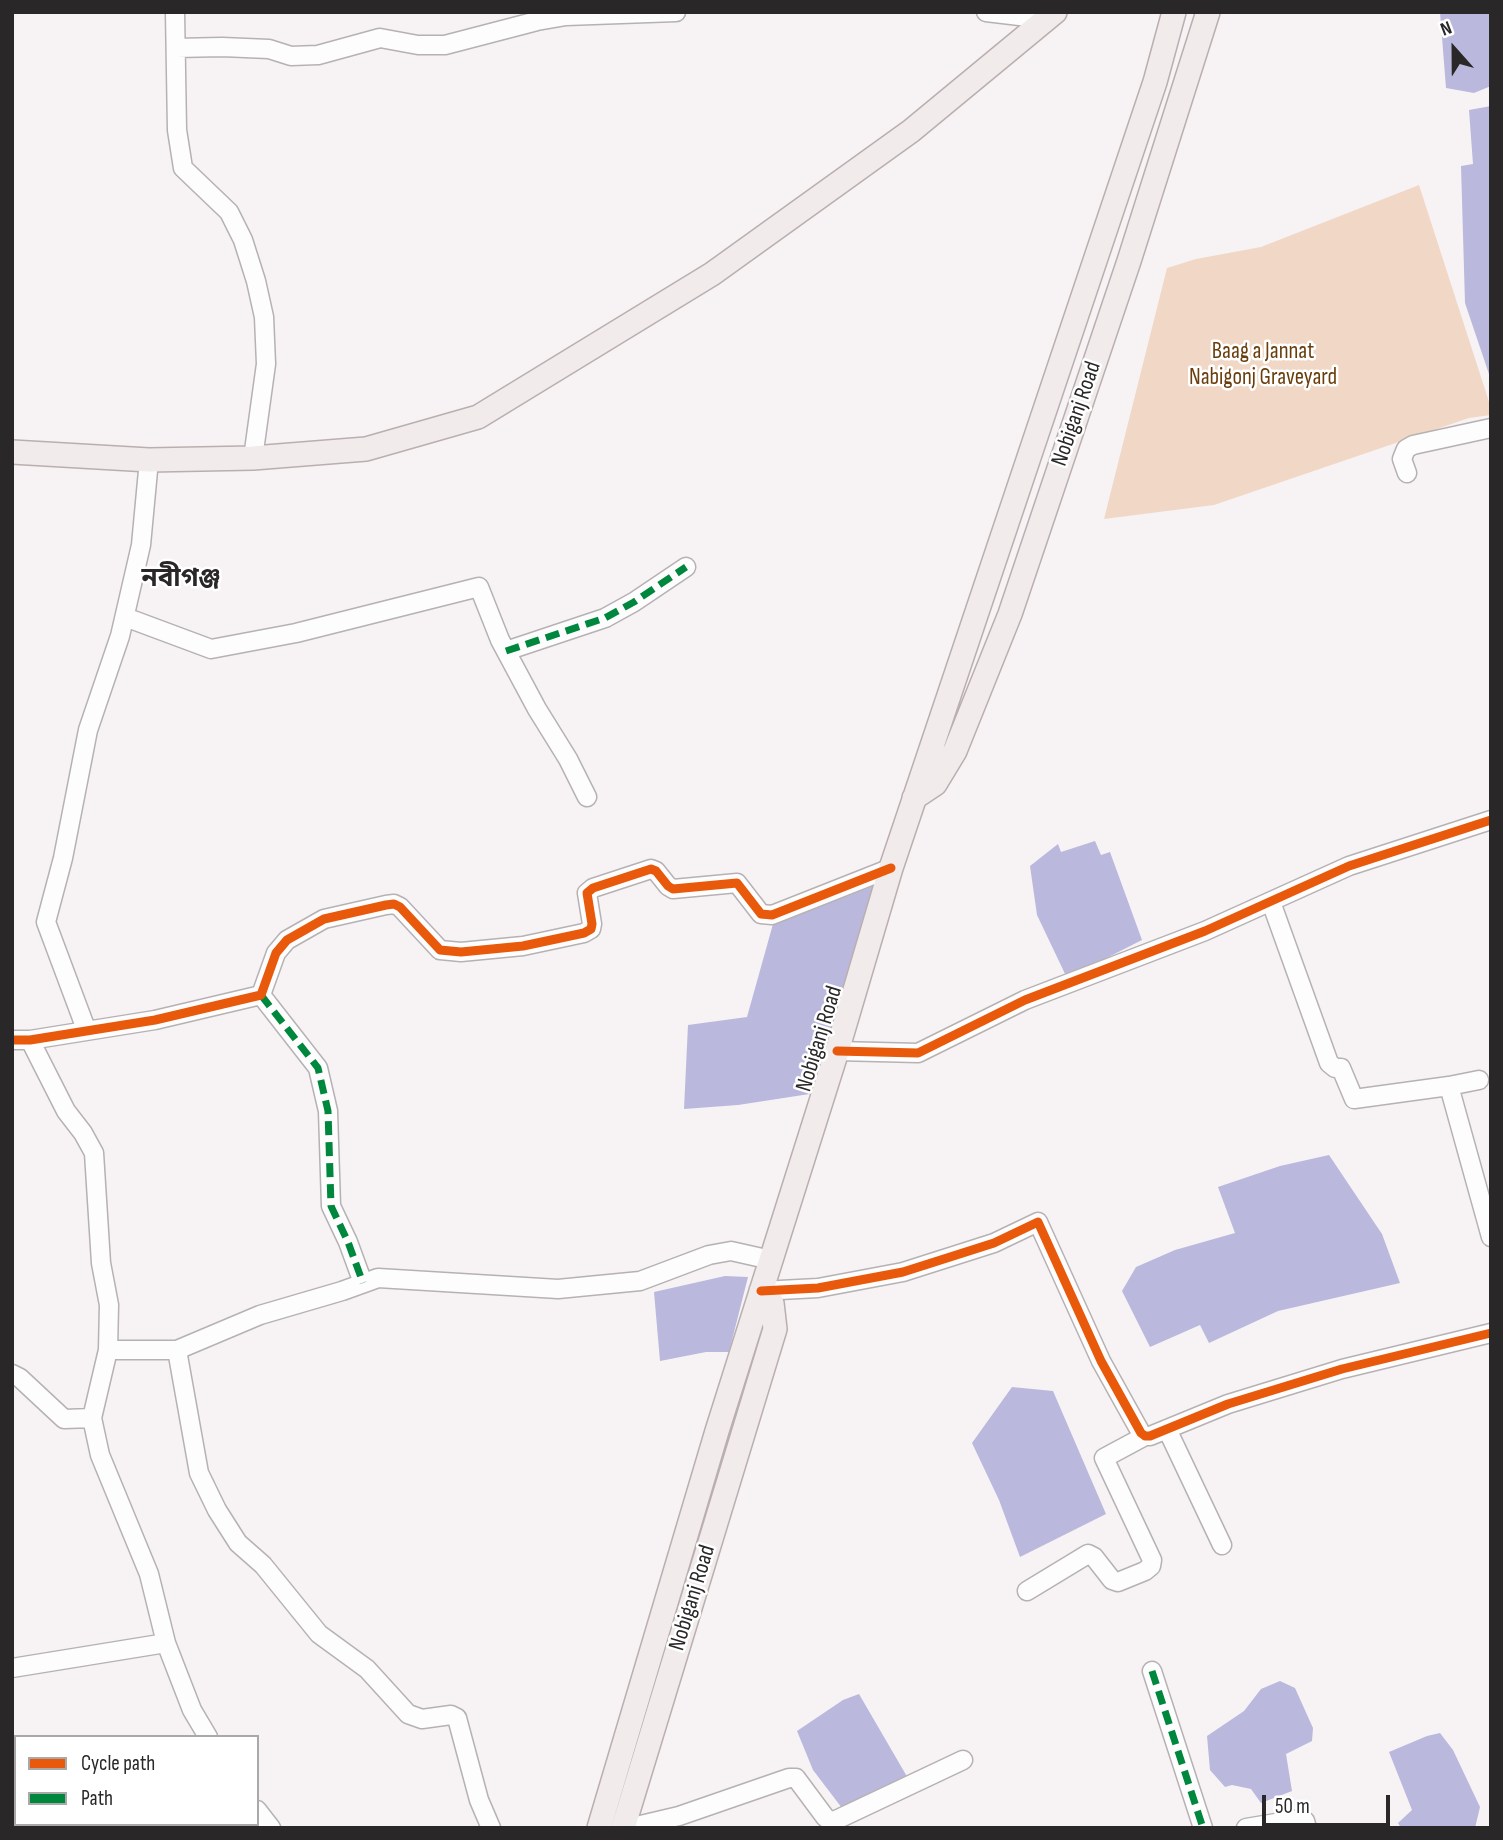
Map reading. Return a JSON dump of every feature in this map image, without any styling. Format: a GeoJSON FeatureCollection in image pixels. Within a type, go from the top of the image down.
{"type":"FeatureCollection","features":[{"type":"Feature","properties":{"kind":"main road","name":"Nobiganj Road"},"geometry":{"type":"LineString","coordinates":[[599,1828],[891,868],[1155,82],[1174,12]]}},
{"type":"Feature","properties":{"kind":"main road","name":"Nobiganj Road"},"geometry":{"type":"LineString","coordinates":[[914,798],[935,783],[956,751],[1010,614],[1129,261],[1208,12]]}},
{"type":"Feature","properties":{"kind":"main road"},"geometry":{"type":"LineString","coordinates":[[12,452],[149,460],[253,458],[366,449],[478,417],[712,274],[911,131],[1050,16]]}},
{"type":"Feature","properties":{"kind":"main road","name":"Nobiganj Road"},"geometry":{"type":"LineString","coordinates":[[625,1828],[775,1329],[772,1303],[761,1291]]}},
{"type":"Feature","properties":{"kind":"street"},"geometry":{"type":"LineString","coordinates":[[176,12],[177,130],[183,168],[229,212],[243,240],[264,317],[265,363],[253,458]]}},
{"type":"Feature","properties":{"kind":"street"},"geometry":{"type":"LineString","coordinates":[[176,48],[269,49],[290,56],[318,55],[380,38],[418,45],[445,45],[566,16],[676,12]]}},
{"type":"Feature","properties":{"kind":"street"},"geometry":{"type":"LineString","coordinates":[[986,12],[1050,16]]}},
{"type":"Feature","properties":{"kind":"street"},"geometry":{"type":"LineString","coordinates":[[1407,473],[1402,459],[1406,449],[1413,445],[1491,428]]}},
{"type":"Feature","properties":{"kind":"street"},"geometry":{"type":"LineString","coordinates":[[86,1029],[46,922],[63,858],[88,730],[125,617],[141,545],[149,460]]}},
{"type":"Feature","properties":{"kind":"street"},"geometry":{"type":"LineString","coordinates":[[506,651],[604,618],[634,602],[686,567]]}},
{"type":"Feature","properties":{"kind":"street"},"geometry":{"type":"LineString","coordinates":[[125,617],[211,649],[296,634],[479,587],[506,651],[587,797]]}},
{"type":"Feature","properties":{"kind":"street"},"geometry":{"type":"LineString","coordinates":[[837,1051],[918,1054],[1025,1000],[1205,931],[1349,866],[1491,820]]}},
{"type":"Feature","properties":{"kind":"street"},"geometry":{"type":"LineString","coordinates":[[261,995],[276,953],[287,940],[324,919],[386,905],[394,904],[400,907],[440,950],[461,952],[523,946],[584,933],[591,929],[592,924],[587,892],[650,869],[656,871],[673,889],[737,883],[761,914],[772,915],[891,868]]}},
{"type":"Feature","properties":{"kind":"street"},"geometry":{"type":"LineString","coordinates":[[1271,902],[1329,1063],[1335,1068],[1341,1068],[1354,1099],[1479,1080]]}},
{"type":"Feature","properties":{"kind":"street"},"geometry":{"type":"LineString","coordinates":[[207,1735],[192,1710],[166,1643],[149,1574],[100,1455],[92,1418],[108,1350],[108,1305],[101,1264],[94,1153],[21,1040],[155,1020],[261,995]]}},
{"type":"Feature","properties":{"kind":"street"},"geometry":{"type":"LineString","coordinates":[[261,995],[318,1068],[328,1111],[331,1206],[363,1283]]}},
{"type":"Feature","properties":{"kind":"street"},"geometry":{"type":"LineString","coordinates":[[1450,1086],[1491,1237]]}},
{"type":"Feature","properties":{"kind":"street"},"geometry":{"type":"LineString","coordinates":[[761,1291],[818,1288],[903,1272],[994,1243],[1038,1222],[1101,1361],[1145,1436]]}},
{"type":"Feature","properties":{"kind":"street"},"geometry":{"type":"LineString","coordinates":[[108,1350],[177,1350],[260,1315],[378,1278],[558,1289],[640,1281],[709,1255],[731,1251],[771,1260]]}},
{"type":"Feature","properties":{"kind":"street"},"geometry":{"type":"LineString","coordinates":[[1027,1591],[1088,1554],[1094,1557],[1112,1580],[1118,1582],[1151,1566],[1152,1560],[1104,1458],[1145,1436],[1227,1404],[1342,1369],[1491,1333]]}},
{"type":"Feature","properties":{"kind":"street"},"geometry":{"type":"LineString","coordinates":[[177,1350],[200,1473],[217,1510],[238,1543],[262,1565],[319,1634],[367,1669],[408,1714],[422,1719],[451,1715],[457,1718],[479,1800],[491,1828]]}},
{"type":"Feature","properties":{"kind":"street"},"geometry":{"type":"LineString","coordinates":[[12,1374],[20,1378],[64,1419],[92,1418]]}},
{"type":"Feature","properties":{"kind":"street"},"geometry":{"type":"LineString","coordinates":[[1167,1429],[1222,1545]]}},
{"type":"Feature","properties":{"kind":"street"},"geometry":{"type":"LineString","coordinates":[[12,1668],[166,1643]]}},
{"type":"Feature","properties":{"kind":"street"},"geometry":{"type":"LineString","coordinates":[[1152,1671],[1203,1828]]}},
{"type":"Feature","properties":{"kind":"street"},"geometry":{"type":"LineString","coordinates":[[625,1828],[679,1815],[789,1777],[796,1778],[825,1817],[830,1821],[836,1820],[963,1760]]}},
{"type":"Feature","properties":{"kind":"street"},"geometry":{"type":"LineString","coordinates":[[1246,1828],[1300,1819],[1305,1821],[1307,1828]]}},
{"type":"Feature","properties":{"kind":"green space","name":"Baag a Jannat Nabigonj Graveyard"},"geometry":{"type":"Polygon","coordinates":[[[1419,185],[1491,415],[1469,418],[1214,505],[1104,519],[1167,268],[1196,259],[1261,247],[1419,185]]]}},
{"type":"Feature","properties":{"kind":"water"},"geometry":{"type":"Polygon","coordinates":[[[1440,12],[1491,12],[1491,86],[1474,93],[1446,88],[1440,12]]]}},
{"type":"Feature","properties":{"kind":"water"},"geometry":{"type":"Polygon","coordinates":[[[1491,106],[1491,380],[1465,303],[1461,166],[1473,164],[1469,110],[1491,106]]]}},
{"type":"Feature","properties":{"kind":"water"},"geometry":{"type":"Polygon","coordinates":[[[1095,841],[1101,855],[1110,852],[1142,940],[1067,978],[1037,915],[1030,866],[1058,844],[1061,852],[1095,841]]]}},
{"type":"Feature","properties":{"kind":"water"},"geometry":{"type":"Polygon","coordinates":[[[884,882],[816,1093],[738,1105],[684,1109],[688,1025],[747,1017],[773,924],[884,882]]]}},
{"type":"Feature","properties":{"kind":"water"},"geometry":{"type":"Polygon","coordinates":[[[1329,1155],[1382,1234],[1400,1283],[1278,1311],[1209,1343],[1200,1325],[1150,1347],[1122,1291],[1136,1267],[1175,1250],[1235,1233],[1218,1187],[1280,1166],[1329,1155]]]}},
{"type":"Feature","properties":{"kind":"water"},"geometry":{"type":"Polygon","coordinates":[[[725,1276],[748,1277],[729,1352],[706,1352],[660,1361],[654,1292],[725,1276]]]}},
{"type":"Feature","properties":{"kind":"water"},"geometry":{"type":"Polygon","coordinates":[[[1012,1387],[1053,1391],[1106,1514],[1020,1557],[999,1500],[972,1443],[1012,1387]]]}},
{"type":"Feature","properties":{"kind":"water"},"geometry":{"type":"Polygon","coordinates":[[[1280,1681],[1295,1688],[1313,1728],[1312,1741],[1286,1754],[1292,1791],[1261,1803],[1251,1789],[1232,1785],[1225,1787],[1210,1770],[1207,1736],[1244,1711],[1261,1689],[1280,1681]]]}},
{"type":"Feature","properties":{"kind":"water"},"geometry":{"type":"Polygon","coordinates":[[[859,1694],[909,1780],[845,1812],[813,1770],[797,1731],[843,1700],[859,1694]]]}},
{"type":"Feature","properties":{"kind":"water"},"geometry":{"type":"Polygon","coordinates":[[[1440,1733],[1453,1750],[1480,1807],[1475,1828],[1401,1828],[1398,1823],[1412,1810],[1389,1752],[1440,1733]]]}},
{"type":"Feature","properties":{"kind":"marked path"},"geometry":{"type":"LineString","coordinates":[[506,651],[605,618],[686,567]]}},
{"type":"Feature","properties":{"kind":"marked path"},"geometry":{"type":"LineString","coordinates":[[261,995],[318,1068],[328,1111],[331,1206],[363,1283]]}},
{"type":"Feature","properties":{"kind":"marked path"},"geometry":{"type":"LineString","coordinates":[[1152,1671],[1203,1828]]}},
{"type":"Feature","properties":{"kind":"cycle path"},"geometry":{"type":"LineString","coordinates":[[837,1051],[918,1053],[1025,1000],[1205,931],[1349,866],[1491,820]]}},
{"type":"Feature","properties":{"kind":"cycle path"},"geometry":{"type":"LineString","coordinates":[[12,1040],[30,1040],[155,1020],[261,995],[276,953],[287,940],[324,919],[386,905],[394,904],[400,907],[440,950],[461,952],[523,946],[584,933],[591,929],[592,924],[587,893],[593,888],[651,869],[673,889],[737,883],[761,914],[772,915],[891,868]]}},
{"type":"Feature","properties":{"kind":"cycle path"},"geometry":{"type":"LineString","coordinates":[[761,1291],[818,1288],[903,1272],[994,1243],[1038,1222],[1101,1361],[1145,1436],[1228,1404],[1342,1369],[1491,1333]]}},
{"type":"Feature","properties":{"kind":"district","name":"নবীগঞ্জ"},"geometry":{"type":"Point","coordinates":[181,579]}}]}
